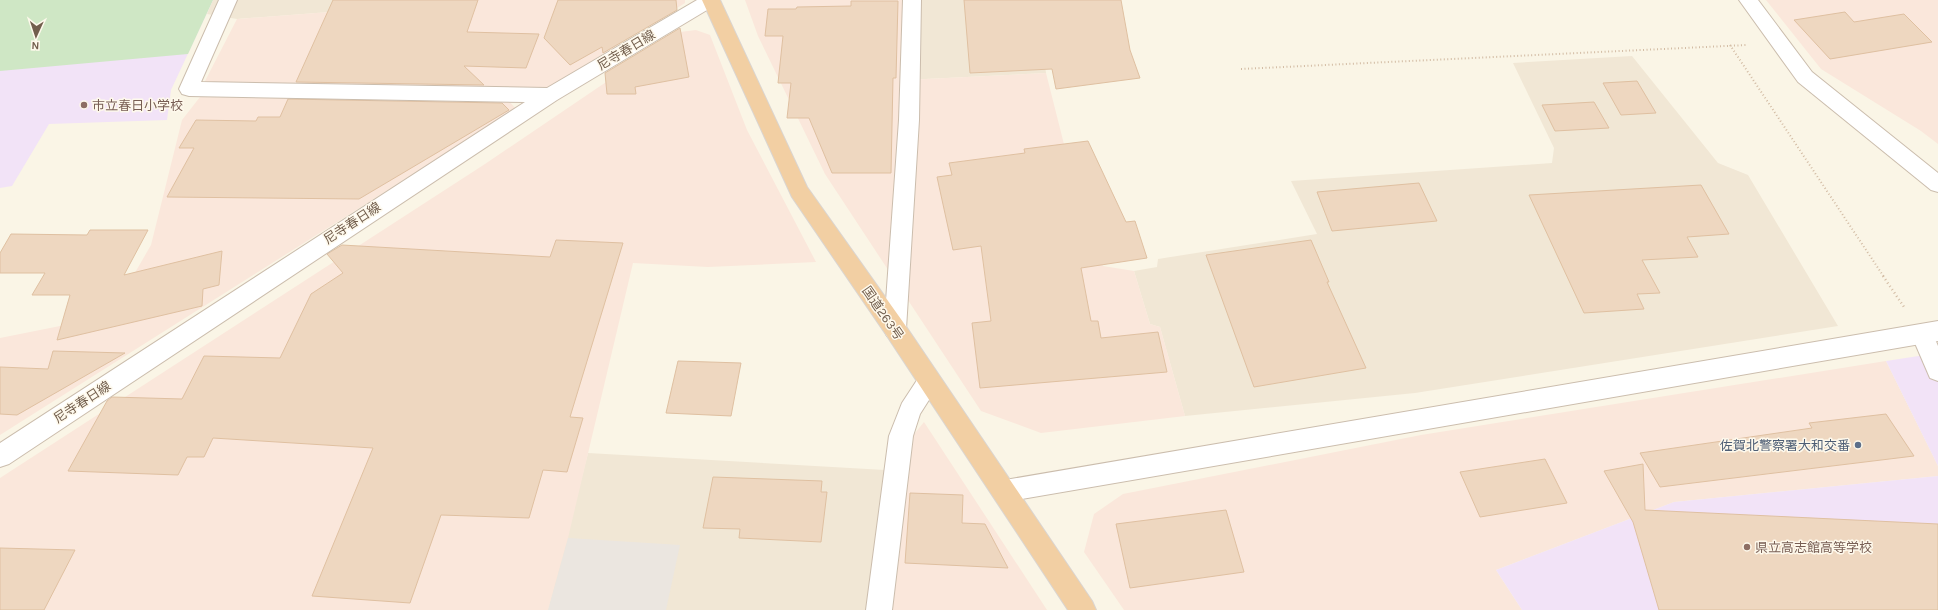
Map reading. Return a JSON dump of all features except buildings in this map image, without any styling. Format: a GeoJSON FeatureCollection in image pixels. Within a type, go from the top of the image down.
{"type":"FeatureCollection","features":[{"type":"Feature","properties":{"kind":"highway","name":"国道263号"},"geometry":{"type":"LineString","coordinates":[[711,0],[799,191],[895,329],[928,381],[1005,491],[1084,610]]}},
{"type":"Feature","properties":{"kind":"street"},"geometry":{"type":"LineString","coordinates":[[228,0],[189,89],[550,95]]}},
{"type":"Feature","properties":{"kind":"street","name":"尼寺春日線"},"geometry":{"type":"LineString","coordinates":[[0,456],[550,95],[711,0]]}},
{"type":"Feature","properties":{"kind":"street"},"geometry":{"type":"LineString","coordinates":[[895,329],[909,120],[912,0]]}},
{"type":"Feature","properties":{"kind":"street"},"geometry":{"type":"LineString","coordinates":[[1748,0],[1805,77],[1938,184]]}},
{"type":"Feature","properties":{"kind":"street"},"geometry":{"type":"LineString","coordinates":[[1005,491],[1930,332]]}},
{"type":"Feature","properties":{"kind":"street"},"geometry":{"type":"LineString","coordinates":[[879,610],[901,436],[910,410],[928,381]]}},
{"type":"Feature","properties":{"kind":"lane"},"geometry":{"type":"LineString","coordinates":[[1930,332],[1938,371]]}},
{"type":"Feature","properties":{"kind":"path"},"geometry":{"type":"LineString","coordinates":[[1241,69],[1730,45],[1782,44]]}},
{"type":"Feature","properties":{"kind":"path"},"geometry":{"type":"LineString","coordinates":[[1730,45],[1930,332]]}},
{"type":"Feature","properties":{"kind":"shaded area","name":"市立春日小学校"},"geometry":{"type":"Polygon","coordinates":[[[0,0],[213,0],[171,90],[167,120],[49,124],[12,186],[0,188],[0,0]]]}},
{"type":"Feature","properties":{"kind":"shaded area"},"geometry":{"type":"Polygon","coordinates":[[[213,0],[366,0],[356,10],[237,19],[207,14],[213,0]]]}},
{"type":"Feature","properties":{"kind":"shaded area"},"geometry":{"type":"Polygon","coordinates":[[[366,0],[685,0],[685,3],[548,88],[203,85],[237,19],[356,10],[366,0]]]}},
{"type":"Feature","properties":{"kind":"shaded area"},"geometry":{"type":"Polygon","coordinates":[[[745,0],[907,0],[905,80],[1046,73],[1069,164],[1103,266],[1134,271],[1150,324],[1160,327],[1185,416],[1041,433],[981,411],[825,174],[758,36],[745,0]]]}},
{"type":"Feature","properties":{"kind":"shaded area"},"geometry":{"type":"Polygon","coordinates":[[[907,0],[1072,0],[1038,15],[1046,73],[905,80],[907,0]]]}},
{"type":"Feature","properties":{"kind":"shaded area"},"geometry":{"type":"Polygon","coordinates":[[[1766,0],[1938,0],[1938,144],[1921,131],[1821,69],[1766,0]]]}},
{"type":"Feature","properties":{"kind":"shaded area"},"geometry":{"type":"Polygon","coordinates":[[[696,30],[710,35],[747,130],[816,262],[708,267],[633,263],[568,538],[548,610],[0,610],[0,478],[485,164],[680,32],[696,30]]]}},
{"type":"Feature","properties":{"kind":"shaded area"},"geometry":{"type":"Polygon","coordinates":[[[1632,56],[1718,163],[1748,175],[1838,326],[1415,393],[1185,416],[1160,327],[1150,324],[1134,271],[1157,267],[1158,259],[1317,234],[1291,181],[1552,163],[1554,148],[1513,63],[1632,56]]]}},
{"type":"Feature","properties":{"kind":"shaded area"},"geometry":{"type":"Polygon","coordinates":[[[200,97],[508,100],[516,109],[0,435],[0,338],[110,316],[151,245],[182,120],[200,97]]]}},
{"type":"Feature","properties":{"kind":"shaded area"},"geometry":{"type":"Polygon","coordinates":[[[1938,353],[1938,466],[1886,361],[1938,353]]]}},
{"type":"Feature","properties":{"kind":"shaded area"},"geometry":{"type":"Polygon","coordinates":[[[1886,361],[1938,466],[1938,476],[1674,502],[1496,570],[1522,610],[1124,610],[1084,552],[1094,514],[1123,494],[1421,435],[1886,361]]]}},
{"type":"Feature","properties":{"kind":"shaded area"},"geometry":{"type":"Polygon","coordinates":[[[924,422],[1047,610],[870,610],[885,470],[924,422]]]}},
{"type":"Feature","properties":{"kind":"shaded area"},"geometry":{"type":"Polygon","coordinates":[[[588,453],[885,470],[870,610],[548,610],[588,453]]]}},
{"type":"Feature","properties":{"kind":"shaded area","name":"県立高志館高等学校"},"geometry":{"type":"Polygon","coordinates":[[[1938,476],[1938,610],[1522,610],[1496,570],[1674,502],[1938,476]]]}},
{"type":"Feature","properties":{"kind":"shaded area"},"geometry":{"type":"Polygon","coordinates":[[[568,538],[680,545],[666,610],[548,610],[568,538]]]}},
{"type":"Feature","properties":{"kind":"green space"},"geometry":{"type":"Polygon","coordinates":[[[0,0],[213,0],[188,54],[0,71],[0,0]]]}},
{"type":"Feature","properties":{"kind":"place","name":"市立春日小学校"},"geometry":{"type":"Point","coordinates":[84,105]}},
{"type":"Feature","properties":{"kind":"place","name":"佐賀北警察署大和交番"},"geometry":{"type":"Point","coordinates":[1858,445]}},
{"type":"Feature","properties":{"kind":"place","name":"県立高志館高等学校"},"geometry":{"type":"Point","coordinates":[1747,547]}}]}
